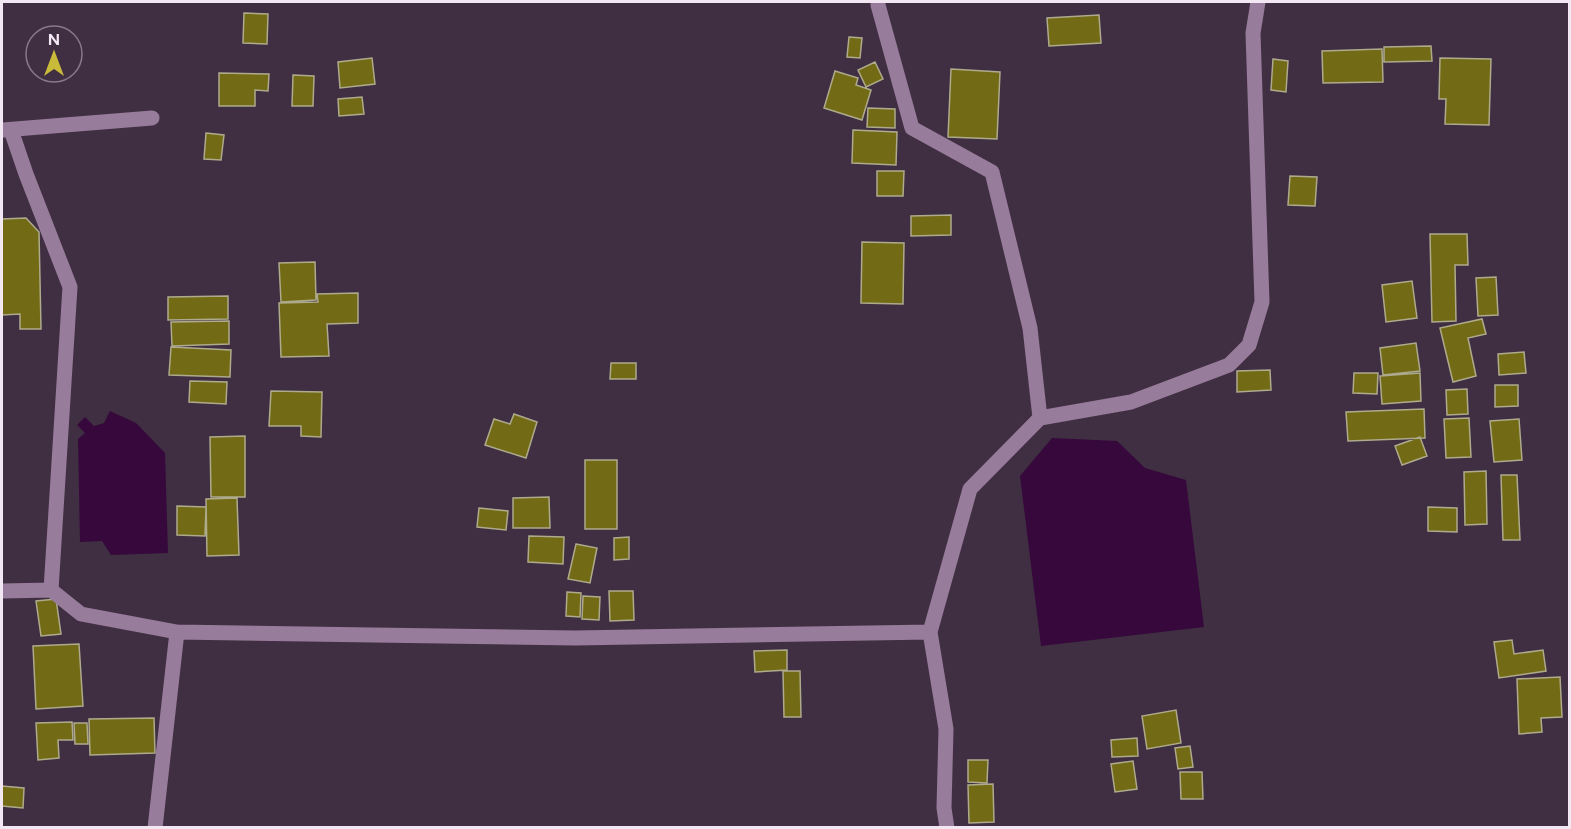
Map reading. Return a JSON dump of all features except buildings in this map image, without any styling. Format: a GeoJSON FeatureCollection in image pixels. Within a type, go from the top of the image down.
{"type":"FeatureCollection","features":[{"type":"Feature","properties":{"kind":"street"},"geometry":{"type":"LineString","coordinates":[[948,828],[944,808],[946,729],[930,632],[970,489],[1040,418],[1131,402],[1229,365],[1249,345],[1262,302],[1253,33],[1258,2]]}},
{"type":"Feature","properties":{"kind":"street"},"geometry":{"type":"LineString","coordinates":[[878,5],[912,128],[992,172],[1030,328],[1040,418]]}},
{"type":"Feature","properties":{"kind":"street"},"geometry":{"type":"LineString","coordinates":[[51,590],[70,287],[26,174],[6,130],[152,118]]}},
{"type":"Feature","properties":{"kind":"street"},"geometry":{"type":"LineString","coordinates":[[2,591],[51,590],[81,614],[177,632],[575,638],[930,632]]}},
{"type":"Feature","properties":{"kind":"street"},"geometry":{"type":"LineString","coordinates":[[155,828],[177,632]]}},
{"type":"Feature","properties":{"kind":"shaded area"},"geometry":{"type":"Polygon","coordinates":[[[110,411],[136,423],[165,453],[168,553],[111,555],[102,541],[80,542],[78,439],[85,433],[77,425],[85,417],[94,426],[104,423],[110,411]]]}},
{"type":"Feature","properties":{"kind":"shaded area"},"geometry":{"type":"Polygon","coordinates":[[[1052,438],[1117,441],[1145,468],[1186,480],[1204,627],[1041,646],[1020,476],[1052,438]]]}}]}
